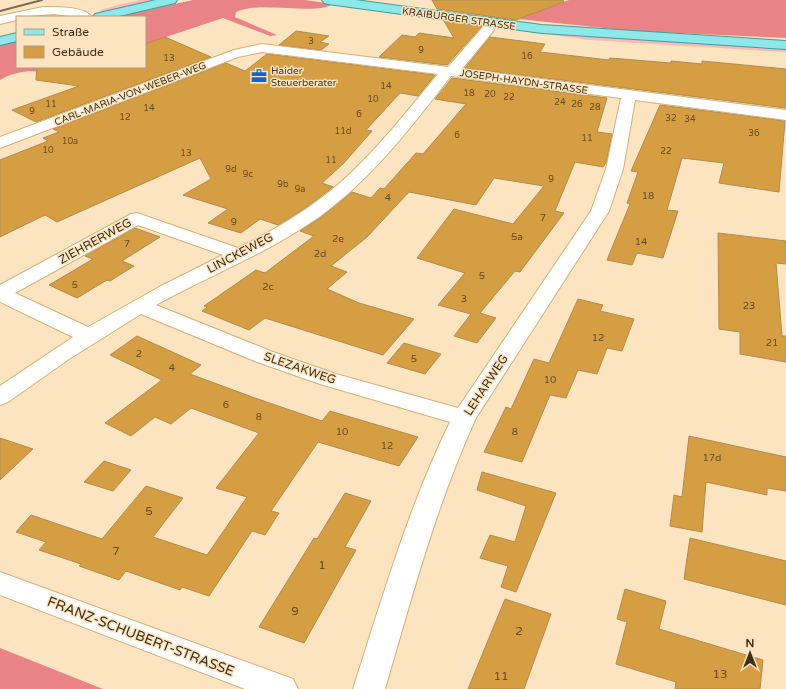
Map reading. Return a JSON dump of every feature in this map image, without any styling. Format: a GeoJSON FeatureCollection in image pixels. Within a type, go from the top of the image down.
{"type":"FeatureCollection","features":[{"type":"Feature","properties":{"kind":"main road"},"geometry":{"type":"LineString","coordinates":[[103,16],[171,0]]}},
{"type":"Feature","properties":{"kind":"main road","name":"KRAIBURGER STRASSE"},"geometry":{"type":"LineString","coordinates":[[328,0],[542,29],[786,45]]}},
{"type":"Feature","properties":{"kind":"main road"},"geometry":{"type":"LineString","coordinates":[[0,41],[16,37]]}},
{"type":"Feature","properties":{"kind":"street"},"geometry":{"type":"LineString","coordinates":[[0,20],[29,12],[50,10],[71,12],[83,16]]}},
{"type":"Feature","properties":{"kind":"street","name":"LINCKEWEG"},"geometry":{"type":"LineString","coordinates":[[0,397],[89,336],[167,290],[310,215],[349,184],[382,151],[450,71],[488,30]]}},
{"type":"Feature","properties":{"kind":"street","name":"JOSEPH-HAYDN-STRASSE"},"geometry":{"type":"LineString","coordinates":[[262,48],[278,48],[786,115]]}},
{"type":"Feature","properties":{"kind":"street","name":"CARL-MARIA-VON-WEBER-WEG"},"geometry":{"type":"LineString","coordinates":[[0,143],[234,54],[262,48]]}},
{"type":"Feature","properties":{"kind":"street","name":"LEHARWEG"},"geometry":{"type":"LineString","coordinates":[[369,689],[436,479],[448,450],[464,418],[600,211],[608,194],[615,169],[629,95]]}},
{"type":"Feature","properties":{"kind":"street","name":"ZIEHRERWEG"},"geometry":{"type":"LineString","coordinates":[[0,294],[137,218],[238,254]]}},
{"type":"Feature","properties":{"kind":"street","name":"ZIEHRERWEG"},"geometry":{"type":"LineString","coordinates":[[0,294],[89,336]]}},
{"type":"Feature","properties":{"kind":"street","name":"SLEZAKWEG"},"geometry":{"type":"LineString","coordinates":[[140,306],[265,357],[328,379],[464,418]]}},
{"type":"Feature","properties":{"kind":"street","name":"FRANZ-SCHUBERT-STRASSE"},"geometry":{"type":"LineString","coordinates":[[0,583],[282,689]]}},
{"type":"Feature","properties":{"kind":"shaded area"},"geometry":{"type":"Polygon","coordinates":[[[139,0],[154,0],[103,13],[100,11],[103,9],[139,0]]]}},
{"type":"Feature","properties":{"kind":"shaded area"},"geometry":{"type":"Polygon","coordinates":[[[193,0],[305,0],[333,4],[314,9],[260,7],[236,12],[235,17],[277,35],[270,36],[223,18],[146,44],[146,16],[120,16],[193,0]]]}},
{"type":"Feature","properties":{"kind":"shaded area"},"geometry":{"type":"Polygon","coordinates":[[[569,0],[786,0],[786,38],[633,31],[518,19],[569,0]]]}},
{"type":"Feature","properties":{"kind":"shaded area"},"geometry":{"type":"Polygon","coordinates":[[[507,28],[613,38],[786,48],[786,52],[589,40],[507,28]]]}},
{"type":"Feature","properties":{"kind":"shaded area"},"geometry":{"type":"Polygon","coordinates":[[[16,41],[16,68],[70,68],[75,77],[46,72],[28,71],[10,75],[0,80],[0,45],[16,41]]]}},
{"type":"Feature","properties":{"kind":"shaded area"},"geometry":{"type":"Polygon","coordinates":[[[0,648],[103,689],[0,689],[0,648]]]}},
{"type":"Feature","properties":{"kind":"building"},"geometry":{"type":"Polygon","coordinates":[[[432,0],[563,0],[564,2],[516,20],[437,9],[432,0]]]}},
{"type":"Feature","properties":{"kind":"building"},"geometry":{"type":"Polygon","coordinates":[[[444,21],[482,26],[447,65],[379,57],[402,35],[415,37],[419,33],[454,38],[444,21]]]}},
{"type":"Feature","properties":{"kind":"building"},"geometry":{"type":"Polygon","coordinates":[[[296,31],[329,36],[320,42],[329,44],[321,50],[279,45],[296,31]]]}},
{"type":"Feature","properties":{"kind":"building"},"geometry":{"type":"Polygon","coordinates":[[[165,37],[211,57],[36,122],[12,110],[79,86],[36,80],[37,68],[146,68],[146,44],[165,37]]]}},
{"type":"Feature","properties":{"kind":"building"},"geometry":{"type":"Polygon","coordinates":[[[490,37],[545,44],[540,52],[609,60],[610,58],[702,64],[702,61],[786,69],[786,108],[465,68],[490,37]]]}},
{"type":"Feature","properties":{"kind":"building"},"geometry":{"type":"Polygon","coordinates":[[[267,54],[435,75],[418,96],[400,93],[366,130],[372,131],[343,164],[322,183],[333,187],[304,209],[278,225],[260,219],[241,233],[208,223],[228,209],[183,195],[211,179],[200,158],[57,222],[45,215],[0,237],[0,160],[48,141],[43,138],[59,132],[53,129],[226,63],[245,71],[267,54]]]}},
{"type":"Feature","properties":{"kind":"building"},"geometry":{"type":"Polygon","coordinates":[[[452,78],[607,98],[597,132],[612,134],[606,163],[603,167],[575,162],[555,211],[564,213],[520,272],[515,271],[480,313],[496,318],[477,343],[454,336],[471,314],[438,305],[465,273],[417,258],[454,209],[513,224],[544,186],[494,178],[476,205],[409,192],[367,237],[331,266],[347,272],[327,289],[359,303],[414,319],[383,355],[265,318],[249,330],[202,311],[207,307],[204,306],[256,270],[265,273],[314,236],[300,231],[320,218],[352,192],[371,198],[380,188],[384,189],[416,153],[423,154],[466,104],[435,99],[452,78]]]}},
{"type":"Feature","properties":{"kind":"building"},"geometry":{"type":"Polygon","coordinates":[[[660,105],[785,121],[779,192],[719,183],[724,163],[682,158],[667,210],[678,211],[663,258],[637,253],[632,265],[607,260],[630,204],[627,203],[638,172],[631,171],[660,105]]]}},
{"type":"Feature","properties":{"kind":"building"},"geometry":{"type":"Polygon","coordinates":[[[135,228],[160,237],[122,261],[134,266],[110,281],[107,280],[77,298],[49,285],[93,259],[85,256],[135,228]]]}},
{"type":"Feature","properties":{"kind":"building"},"geometry":{"type":"Polygon","coordinates":[[[718,233],[786,241],[786,264],[776,263],[782,336],[786,336],[786,362],[740,354],[740,332],[719,329],[718,233]]]}},
{"type":"Feature","properties":{"kind":"building"},"geometry":{"type":"Polygon","coordinates":[[[578,299],[603,305],[600,311],[634,319],[622,351],[607,348],[597,374],[578,370],[566,398],[550,395],[522,462],[484,452],[506,407],[511,409],[534,359],[549,363],[578,299]]]}},
{"type":"Feature","properties":{"kind":"building"},"geometry":{"type":"Polygon","coordinates":[[[137,336],[201,365],[190,374],[255,398],[322,421],[330,411],[418,437],[399,466],[318,442],[271,511],[279,513],[265,535],[252,531],[209,596],[182,587],[180,590],[126,571],[119,580],[79,566],[81,564],[39,550],[46,542],[16,532],[31,515],[102,539],[146,486],[183,498],[153,537],[207,555],[247,497],[216,488],[259,433],[191,408],[171,424],[155,417],[131,436],[105,423],[162,380],[110,355],[137,336]]]}},
{"type":"Feature","properties":{"kind":"building"},"geometry":{"type":"Polygon","coordinates":[[[404,343],[441,354],[425,374],[387,363],[404,343]]]}},
{"type":"Feature","properties":{"kind":"building"},"geometry":{"type":"Polygon","coordinates":[[[689,436],[786,457],[786,491],[767,488],[767,495],[706,482],[702,532],[670,526],[674,495],[682,497],[689,436]]]}},
{"type":"Feature","properties":{"kind":"building"},"geometry":{"type":"Polygon","coordinates":[[[0,438],[33,449],[0,480],[0,438]]]}},
{"type":"Feature","properties":{"kind":"building"},"geometry":{"type":"Polygon","coordinates":[[[104,461],[131,470],[113,491],[84,482],[104,461]]]}},
{"type":"Feature","properties":{"kind":"building"},"geometry":{"type":"Polygon","coordinates":[[[482,472],[556,493],[516,592],[501,587],[508,566],[480,558],[490,535],[515,542],[526,506],[477,490],[482,472]]]}},
{"type":"Feature","properties":{"kind":"building"},"geometry":{"type":"Polygon","coordinates":[[[345,493],[371,501],[345,547],[356,550],[304,643],[259,627],[314,538],[317,539],[345,493]]]}},
{"type":"Feature","properties":{"kind":"building"},"geometry":{"type":"Polygon","coordinates":[[[690,538],[786,561],[786,605],[684,579],[690,538]]]}},
{"type":"Feature","properties":{"kind":"building"},"geometry":{"type":"Polygon","coordinates":[[[625,589],[666,601],[659,629],[763,660],[760,689],[675,689],[676,682],[616,664],[627,622],[617,619],[625,589]]]}},
{"type":"Feature","properties":{"kind":"building"},"geometry":{"type":"Polygon","coordinates":[[[505,599],[551,614],[524,689],[468,689],[505,599]]]}},
{"type":"Feature","properties":{"kind":"railway"},"geometry":{"type":"LineString","coordinates":[[0,11],[42,0]]}},
{"type":"Feature","properties":{"kind":"place","name":"Haider Steuerberater"},"geometry":{"type":"Point","coordinates":[259,76]}}]}
